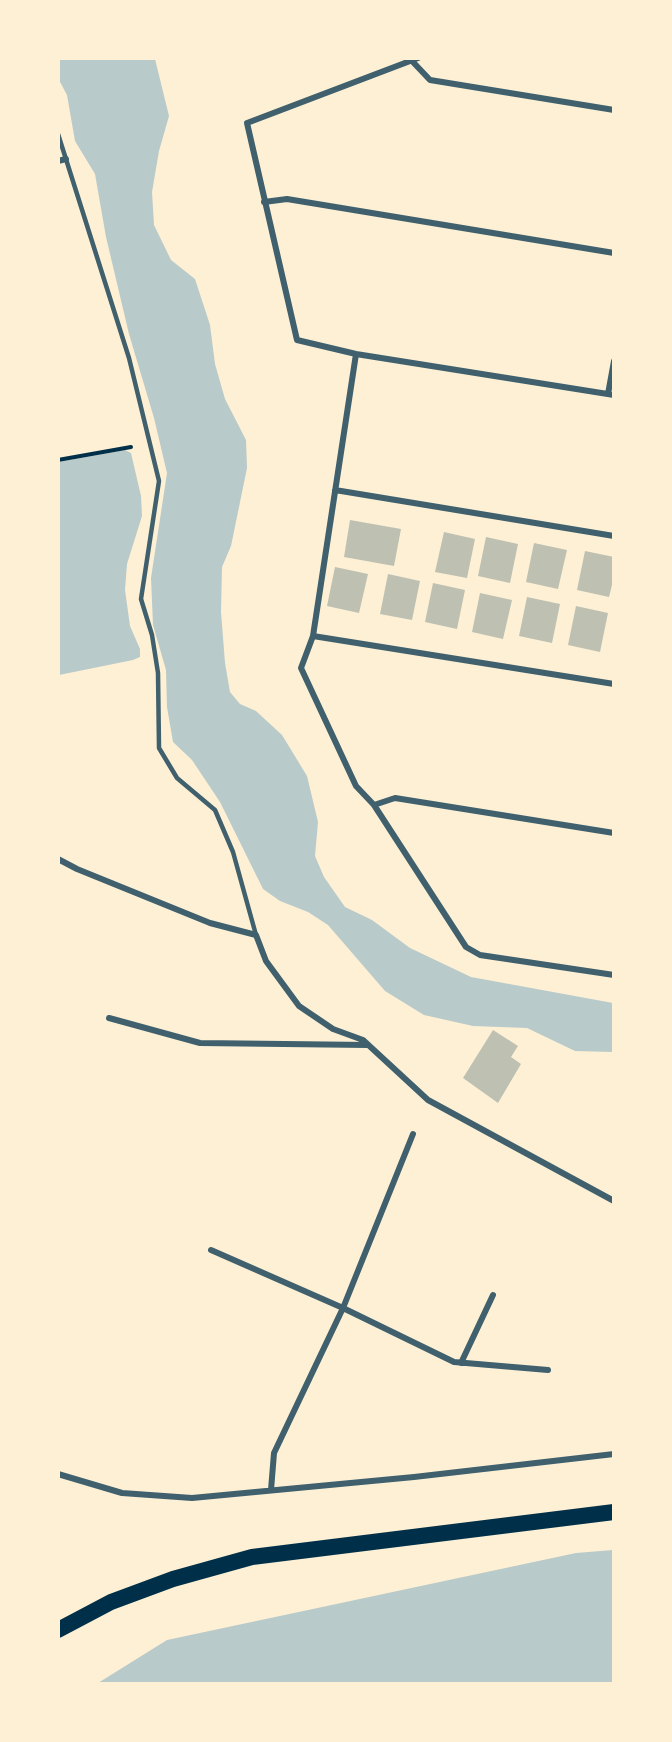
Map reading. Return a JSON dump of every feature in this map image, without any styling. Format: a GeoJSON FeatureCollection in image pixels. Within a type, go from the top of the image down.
{"type":"FeatureCollection","features":[{"type":"Feature","properties":{"kind":"highway"},"geometry":{"type":"LineString","coordinates":[[58,1630],[121,1598],[172,1579],[252,1557],[614,1512]]}},
{"type":"Feature","properties":{"kind":"street"},"geometry":{"type":"LineString","coordinates":[[614,110],[430,80],[415,59],[248,123],[297,340],[356,354],[611,394],[614,361]]}},
{"type":"Feature","properties":{"kind":"street"},"geometry":{"type":"LineString","coordinates":[[264,202],[287,199],[614,253]]}},
{"type":"Feature","properties":{"kind":"street"},"geometry":{"type":"LineString","coordinates":[[356,354],[313,636],[301,668],[356,786],[374,805],[466,947],[480,955],[614,975]]}},
{"type":"Feature","properties":{"kind":"street"},"geometry":{"type":"LineString","coordinates":[[335,490],[614,536]]}},
{"type":"Feature","properties":{"kind":"street"},"geometry":{"type":"LineString","coordinates":[[313,636],[614,684]]}},
{"type":"Feature","properties":{"kind":"street"},"geometry":{"type":"LineString","coordinates":[[374,805],[395,798],[614,832]]}},
{"type":"Feature","properties":{"kind":"street"},"geometry":{"type":"LineString","coordinates":[[58,859],[77,869],[210,923],[256,936],[266,961],[299,1006],[333,1029],[363,1040],[428,1100],[614,1201]]}},
{"type":"Feature","properties":{"kind":"street"},"geometry":{"type":"LineString","coordinates":[[109,1018],[200,1043],[368,1045]]}},
{"type":"Feature","properties":{"kind":"street"},"geometry":{"type":"LineString","coordinates":[[272,1490],[274,1453],[343,1308],[413,1134]]}},
{"type":"Feature","properties":{"kind":"street"},"geometry":{"type":"LineString","coordinates":[[211,1250],[343,1308],[454,1362],[548,1370]]}},
{"type":"Feature","properties":{"kind":"street"},"geometry":{"type":"LineString","coordinates":[[462,1363],[493,1295]]}},
{"type":"Feature","properties":{"kind":"street"},"geometry":{"type":"LineString","coordinates":[[58,1474],[122,1493],[192,1498],[614,1454]]}},
{"type":"Feature","properties":{"kind":"lane"},"geometry":{"type":"LineString","coordinates":[[58,134],[62,160],[129,358],[159,481],[141,599],[152,635],[158,673],[159,748],[177,778],[215,810],[233,852],[256,936]]}},
{"type":"Feature","properties":{"kind":"path"},"geometry":{"type":"LineString","coordinates":[[58,460],[131,447]]}},
{"type":"Feature","properties":{"kind":"shaded area"},"geometry":{"type":"Polygon","coordinates":[[[58,59],[155,59],[169,116],[159,151],[152,192],[154,225],[171,260],[195,279],[210,325],[215,364],[225,399],[246,440],[247,468],[231,546],[222,567],[221,612],[230,692],[240,704],[256,711],[282,735],[307,776],[318,822],[315,856],[324,877],[345,907],[372,920],[410,948],[471,977],[613,1003],[613,1052],[575,1051],[527,1028],[473,1026],[424,1015],[385,991],[328,925],[308,912],[280,901],[263,889],[220,802],[192,760],[173,742],[167,707],[166,670],[153,625],[151,578],[167,473],[154,418],[129,334],[106,237],[95,174],[75,141],[67,95],[59,80],[58,59]]]}},
{"type":"Feature","properties":{"kind":"shaded area"},"geometry":{"type":"Polygon","coordinates":[[[125,450],[131,453],[141,496],[142,516],[127,564],[125,590],[130,626],[140,649],[140,657],[59,675],[59,462],[125,450]]]}},
{"type":"Feature","properties":{"kind":"shaded area"},"geometry":{"type":"Polygon","coordinates":[[[613,1550],[613,1683],[98,1683],[167,1640],[576,1553],[613,1550]]]}},
{"type":"Feature","properties":{"kind":"building"},"geometry":{"type":"Polygon","coordinates":[[[350,520],[401,529],[394,566],[344,557],[350,520]]]}},
{"type":"Feature","properties":{"kind":"building"},"geometry":{"type":"Polygon","coordinates":[[[444,532],[475,539],[467,578],[435,572],[444,532]]]}},
{"type":"Feature","properties":{"kind":"building"},"geometry":{"type":"Polygon","coordinates":[[[486,537],[518,544],[510,583],[478,576],[486,537]]]}},
{"type":"Feature","properties":{"kind":"building"},"geometry":{"type":"Polygon","coordinates":[[[534,543],[567,550],[558,589],[526,582],[534,543]]]}},
{"type":"Feature","properties":{"kind":"building"},"geometry":{"type":"Polygon","coordinates":[[[585,551],[614,557],[614,577],[609,597],[577,590],[585,551]]]}},
{"type":"Feature","properties":{"kind":"building"},"geometry":{"type":"Polygon","coordinates":[[[335,567],[368,574],[359,613],[327,606],[335,567]]]}},
{"type":"Feature","properties":{"kind":"building"},"geometry":{"type":"Polygon","coordinates":[[[388,574],[420,581],[412,620],[380,614],[388,574]]]}},
{"type":"Feature","properties":{"kind":"building"},"geometry":{"type":"Polygon","coordinates":[[[433,583],[465,590],[457,629],[425,622],[433,583]]]}},
{"type":"Feature","properties":{"kind":"building"},"geometry":{"type":"Polygon","coordinates":[[[480,593],[512,600],[503,639],[472,632],[480,593]]]}},
{"type":"Feature","properties":{"kind":"building"},"geometry":{"type":"Polygon","coordinates":[[[527,597],[560,604],[552,643],[519,636],[527,597]]]}},
{"type":"Feature","properties":{"kind":"building"},"geometry":{"type":"Polygon","coordinates":[[[576,606],[608,613],[600,652],[568,645],[576,606]]]}},
{"type":"Feature","properties":{"kind":"building"},"geometry":{"type":"Polygon","coordinates":[[[493,1030],[518,1046],[511,1057],[521,1064],[498,1103],[463,1078],[493,1030]]]}}]}
